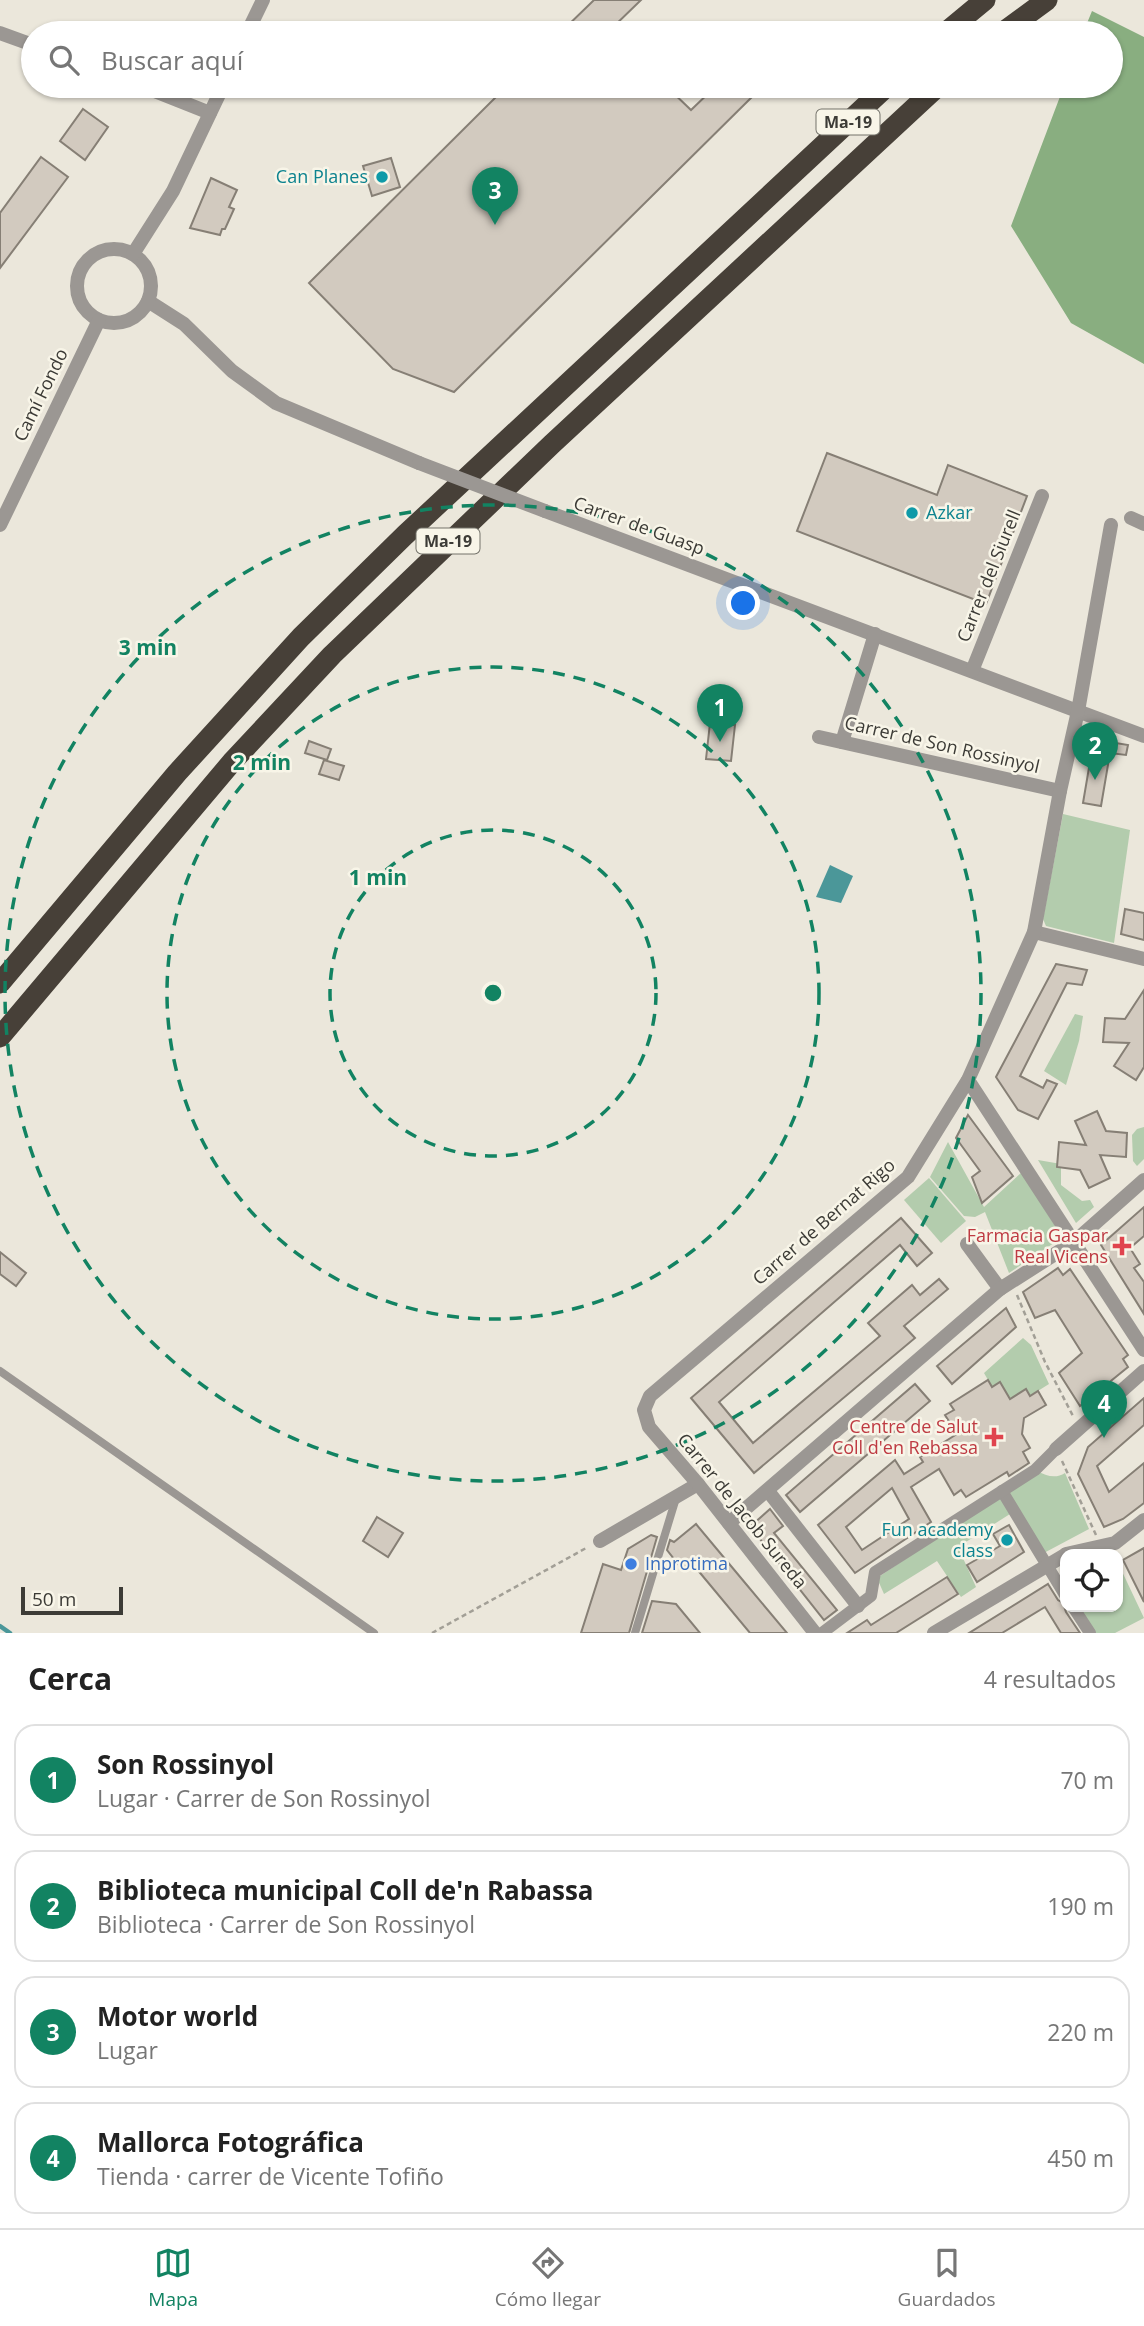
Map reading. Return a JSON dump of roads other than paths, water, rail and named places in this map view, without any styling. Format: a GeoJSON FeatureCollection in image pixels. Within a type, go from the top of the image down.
{"type":"FeatureCollection","features":[{"type":"Feature","properties":{"kind":"highway"},"geometry":{"type":"LineString","coordinates":[[960,21],[985,0]]}},
{"type":"Feature","properties":{"kind":"highway"},"geometry":{"type":"LineString","coordinates":[[1018,21],[1047,0]]}},
{"type":"Feature","properties":{"kind":"highway","name":"Ma-19"},"geometry":{"type":"LineString","coordinates":[[0,983],[177,773],[310,628],[454,489],[874,98]]}},
{"type":"Feature","properties":{"kind":"highway","name":"Ma-19"},"geometry":{"type":"LineString","coordinates":[[0,1037],[232,762],[340,646],[552,444],[926,98]]}},
{"type":"Feature","properties":{"kind":"street"},"geometry":{"type":"LineString","coordinates":[[253,21],[263,0]]}},
{"type":"Feature","properties":{"kind":"street"},"geometry":{"type":"LineString","coordinates":[[0,33],[21,41]]}},
{"type":"Feature","properties":{"kind":"street"},"geometry":{"type":"LineString","coordinates":[[172,98],[210,113]]}},
{"type":"Feature","properties":{"kind":"street"},"geometry":{"type":"LineString","coordinates":[[134,254],[173,191],[217,98]]}},
{"type":"Feature","properties":{"kind":"street"},"geometry":{"type":"LineString","coordinates":[[123,250],[134,254],[148,270],[151,280],[148,301],[133,318],[122,323],[99,320],[89,314],[78,295],[79,273],[84,264],[102,251],[123,250]]}},
{"type":"Feature","properties":{"kind":"street","name":"Carrer de Guasp"},"geometry":{"type":"LineString","coordinates":[[148,301],[184,324],[232,371],[276,403],[545,512],[1144,736]]}},
{"type":"Feature","properties":{"kind":"street","name":"Camí Fondo"},"geometry":{"type":"LineString","coordinates":[[0,525],[99,320]]}},
{"type":"Feature","properties":{"kind":"street","name":"Carrer del Siurell"},"geometry":{"type":"LineString","coordinates":[[972,671],[1042,496]]}},
{"type":"Feature","properties":{"kind":"street","name":"Carrer de Son Rossinyol"},"geometry":{"type":"LineString","coordinates":[[819,737],[1060,791],[1078,711],[1111,525]]}},
{"type":"Feature","properties":{"kind":"street"},"geometry":{"type":"LineString","coordinates":[[842,742],[874,634]]}},
{"type":"Feature","properties":{"kind":"street","name":"Carrer de Bernat Rigo"},"geometry":{"type":"LineString","coordinates":[[644,1410],[650,1396],[908,1177],[968,1080],[1034,932],[1060,791]]}},
{"type":"Feature","properties":{"kind":"street"},"geometry":{"type":"LineString","coordinates":[[1034,932],[1144,959]]}},
{"type":"Feature","properties":{"kind":"street"},"geometry":{"type":"LineString","coordinates":[[968,1080],[1144,1350]]}},
{"type":"Feature","properties":{"kind":"street"},"geometry":{"type":"LineString","coordinates":[[729,1524],[1006,1285],[1074,1242],[1144,1180]]}},
{"type":"Feature","properties":{"kind":"street"},"geometry":{"type":"LineString","coordinates":[[967,1244],[1006,1285]]}},
{"type":"Feature","properties":{"kind":"street"},"geometry":{"type":"LineString","coordinates":[[822,1633],[871,1596],[875,1572],[1035,1470],[1079,1427],[1144,1371]]}},
{"type":"Feature","properties":{"kind":"street","name":"Carrer de Jacob Sureda"},"geometry":{"type":"LineString","coordinates":[[644,1410],[649,1427],[698,1484],[816,1633]]}},
{"type":"Feature","properties":{"kind":"street"},"geometry":{"type":"LineString","coordinates":[[600,1541],[698,1484]]}},
{"type":"Feature","properties":{"kind":"street"},"geometry":{"type":"LineString","coordinates":[[768,1491],[858,1606]]}},
{"type":"Feature","properties":{"kind":"street"},"geometry":{"type":"LineString","coordinates":[[1002,1491],[1060,1588]]}},
{"type":"Feature","properties":{"kind":"street"},"geometry":{"type":"LineString","coordinates":[[1088,1549],[1115,1543],[1144,1520]]}},
{"type":"Feature","properties":{"kind":"street"},"geometry":{"type":"LineString","coordinates":[[934,1633],[1060,1557]]}},
{"type":"Feature","properties":{"kind":"street"},"geometry":{"type":"LineString","coordinates":[[1076,1612],[1090,1633]]}},
{"type":"Feature","properties":{"kind":"lane"},"geometry":{"type":"LineString","coordinates":[[0,1371],[374,1633]]}},
{"type":"Feature","properties":{"kind":"lane"},"geometry":{"type":"LineString","coordinates":[[635,1633],[677,1496]]}},
{"type":"Feature","properties":{"kind":"water"},"geometry":{"type":"Polygon","coordinates":[[[830,865],[853,876],[841,903],[816,897],[830,865]]]}},
{"type":"Feature","properties":{"kind":"waterway"},"geometry":{"type":"LineString","coordinates":[[0,1626],[10,1633]]}},
{"type":"Feature","properties":{"kind":"place","name":"Can Planes"},"geometry":{"type":"Point","coordinates":[382,177]}},
{"type":"Feature","properties":{"kind":"place","name":"Motor world"},"geometry":{"type":"Point","coordinates":[495,225]}},
{"type":"Feature","properties":{"kind":"place","name":"Azkar"},"geometry":{"type":"Point","coordinates":[912,513]}},
{"type":"Feature","properties":{"kind":"place","name":"Son Rossinyol"},"geometry":{"type":"Point","coordinates":[720,742]}},
{"type":"Feature","properties":{"kind":"place","name":"Biblioteca municipal Coll de'n Rabassa"},"geometry":{"type":"Point","coordinates":[1095,780]}},
{"type":"Feature","properties":{"kind":"place","name":"Farmacia Gaspar Real Vicens"},"geometry":{"type":"Point","coordinates":[1122,1246]}},
{"type":"Feature","properties":{"kind":"place","name":"Centre de Salut Coll d'en Rebassa"},"geometry":{"type":"Point","coordinates":[994,1437]}},
{"type":"Feature","properties":{"kind":"place","name":"Mallorca Fotográfica"},"geometry":{"type":"Point","coordinates":[1104,1438]}},
{"type":"Feature","properties":{"kind":"place","name":"Fun academy class"},"geometry":{"type":"Point","coordinates":[1007,1540]}},
{"type":"Feature","properties":{"kind":"place","name":"Inprotima"},"geometry":{"type":"Point","coordinates":[631,1564]}}]}
